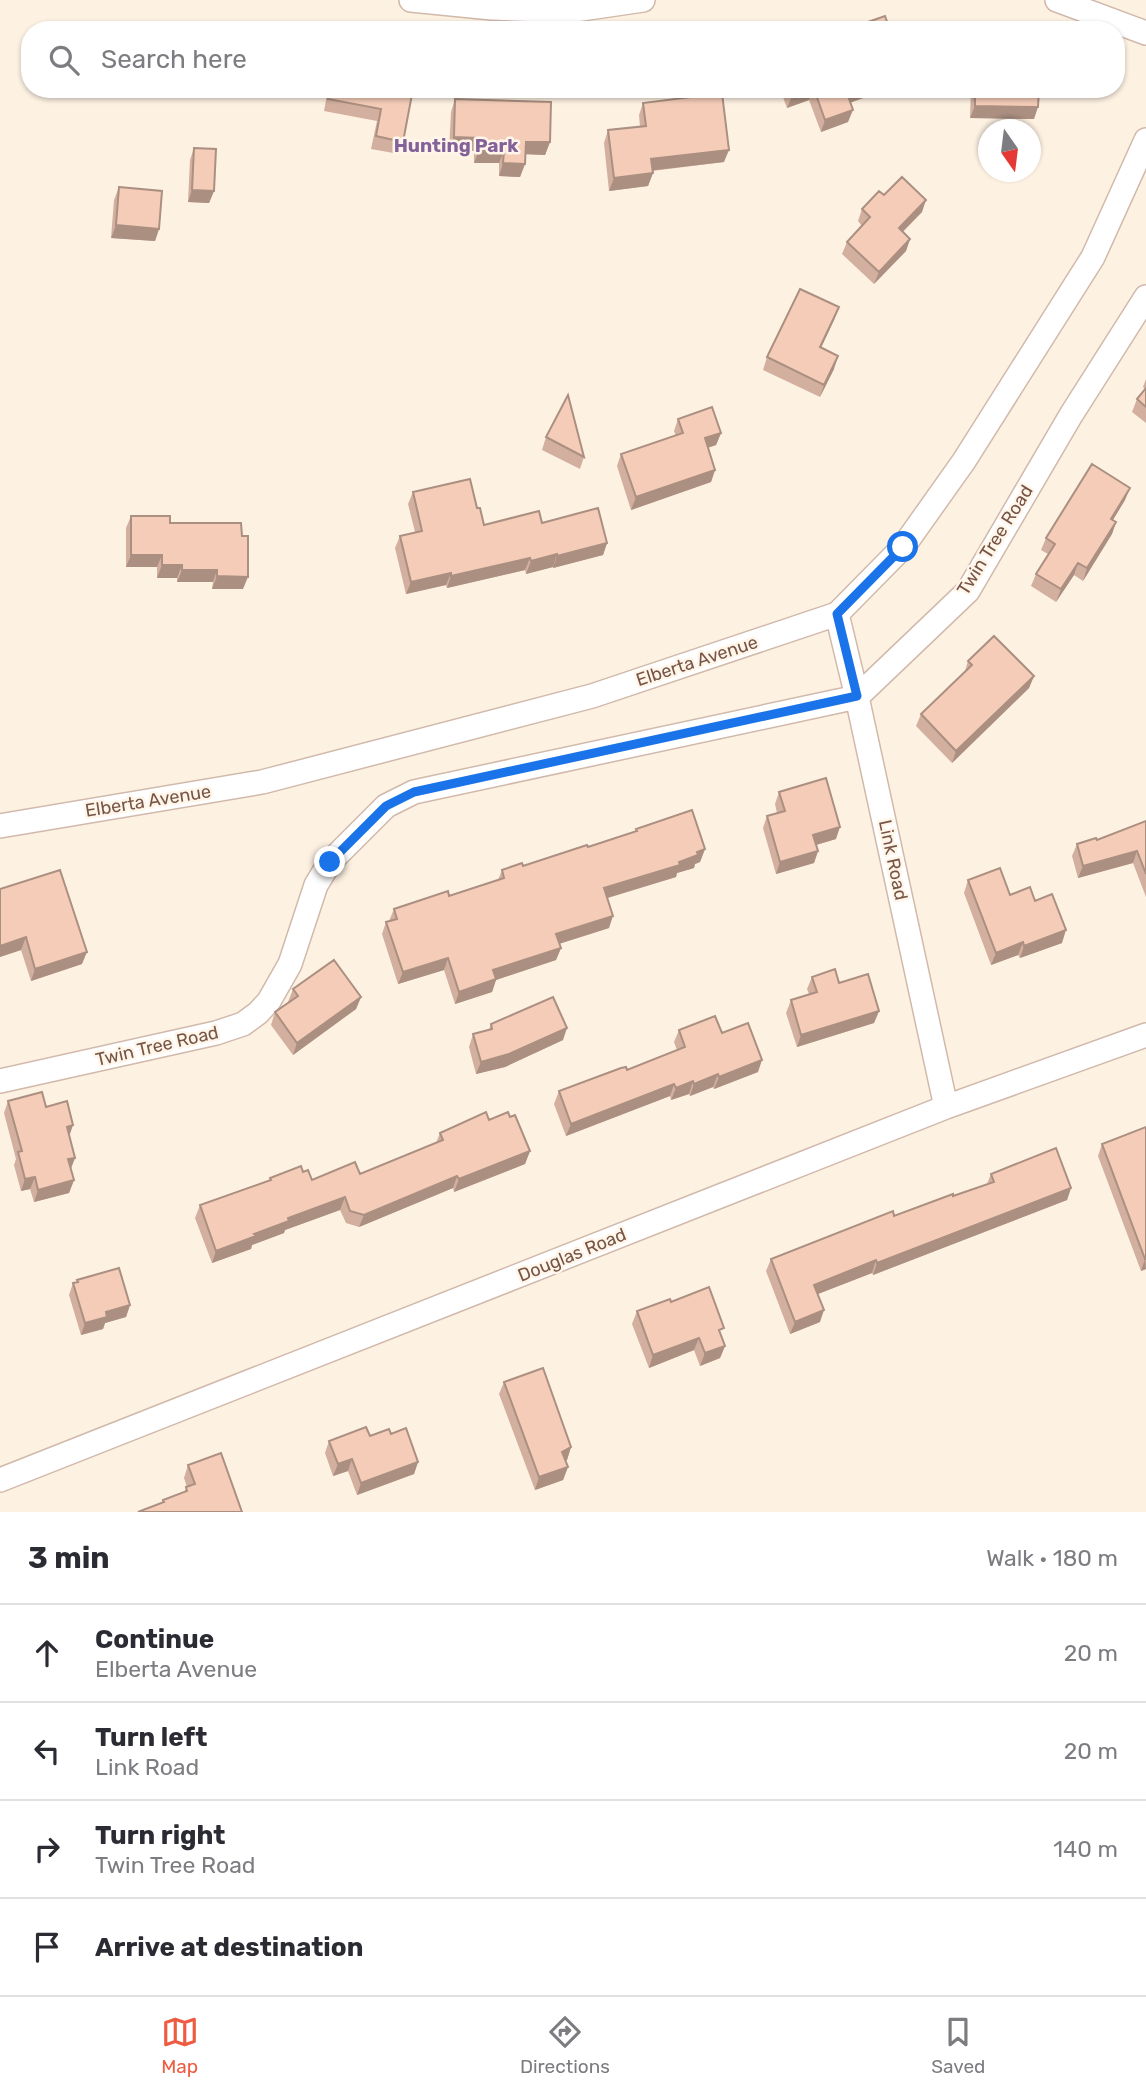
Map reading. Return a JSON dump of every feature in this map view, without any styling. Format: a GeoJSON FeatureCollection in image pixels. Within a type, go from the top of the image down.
{"type":"FeatureCollection","features":[{"type":"Feature","properties":{"kind":"street"},"geometry":{"type":"LineString","coordinates":[[411,0],[492,8],[568,11],[643,0]]}},
{"type":"Feature","properties":{"kind":"street"},"geometry":{"type":"LineString","coordinates":[[1057,0],[1114,21]]}},
{"type":"Feature","properties":{"kind":"street"},"geometry":{"type":"LineString","coordinates":[[1125,25],[1146,33]]}},
{"type":"Feature","properties":{"kind":"street","name":"Elberta Avenue"},"geometry":{"type":"LineString","coordinates":[[0,827],[262,782],[592,696],[837,614],[903,547],[964,461],[1093,257],[1146,140]]}},
{"type":"Feature","properties":{"kind":"street","name":"Twin Tree Road"},"geometry":{"type":"LineString","coordinates":[[0,1081],[216,1033],[243,1024],[268,1002],[290,964],[316,885],[330,862],[386,806],[414,792],[857,696],[968,591],[1071,415],[1146,297]]}},
{"type":"Feature","properties":{"kind":"street","name":"Link Road"},"geometry":{"type":"LineString","coordinates":[[837,614],[946,1107]]}},
{"type":"Feature","properties":{"kind":"street","name":"Douglas Road"},"geometry":{"type":"LineString","coordinates":[[0,1480],[946,1107],[1146,1035]]}},
{"type":"Feature","properties":{"kind":"building"},"geometry":{"type":"Polygon","coordinates":[[[885,16],[887,21],[871,21],[885,16]]]}},
{"type":"Feature","properties":{"kind":"building"},"geometry":{"type":"Polygon","coordinates":[[[411,98],[403,142],[376,136],[381,109],[328,99],[411,98]]]}},
{"type":"Feature","properties":{"kind":"building"},"geometry":{"type":"Polygon","coordinates":[[[682,98],[723,98],[729,150],[651,159],[653,173],[614,178],[608,130],[646,126],[643,103],[682,98]]]}},
{"type":"Feature","properties":{"kind":"building"},"geometry":{"type":"Polygon","coordinates":[[[817,98],[849,98],[853,110],[825,120],[817,98]]]}},
{"type":"Feature","properties":{"kind":"building"},"geometry":{"type":"Polygon","coordinates":[[[975,98],[1038,98],[1038,107],[975,106],[975,98]]]}},
{"type":"Feature","properties":{"kind":"building"},"geometry":{"type":"Polygon","coordinates":[[[455,99],[551,102],[550,142],[526,142],[525,164],[503,163],[504,151],[479,150],[479,138],[454,137],[455,99]]]}},
{"type":"Feature","properties":{"kind":"building"},"geometry":{"type":"Polygon","coordinates":[[[194,148],[216,149],[214,191],[192,190],[194,148]]]}},
{"type":"Feature","properties":{"kind":"building"},"geometry":{"type":"Polygon","coordinates":[[[902,177],[926,200],[899,228],[910,239],[879,272],[847,242],[870,217],[862,209],[879,191],[884,195],[902,177]]]}},
{"type":"Feature","properties":{"kind":"building"},"geometry":{"type":"Polygon","coordinates":[[[119,187],[162,191],[159,229],[116,225],[119,187]]]}},
{"type":"Feature","properties":{"kind":"building"},"geometry":{"type":"Polygon","coordinates":[[[800,289],[839,307],[820,347],[838,356],[824,385],[767,357],[800,289]]]}},
{"type":"Feature","properties":{"kind":"building"},"geometry":{"type":"Polygon","coordinates":[[[1146,388],[1146,407],[1137,399],[1146,388]]]}},
{"type":"Feature","properties":{"kind":"building"},"geometry":{"type":"Polygon","coordinates":[[[568,395],[584,457],[546,437],[568,395]]]}},
{"type":"Feature","properties":{"kind":"building"},"geometry":{"type":"Polygon","coordinates":[[[712,407],[721,433],[705,438],[715,470],[636,497],[621,454],[683,433],[678,419],[712,407]]]}},
{"type":"Feature","properties":{"kind":"building"},"geometry":{"type":"Polygon","coordinates":[[[1092,464],[1130,488],[1111,519],[1116,522],[1087,568],[1078,563],[1061,589],[1036,574],[1055,544],[1046,538],[1092,464]]]}},
{"type":"Feature","properties":{"kind":"building"},"geometry":{"type":"Polygon","coordinates":[[[470,479],[484,525],[539,511],[542,523],[598,508],[607,543],[557,556],[531,561],[530,558],[411,582],[400,536],[422,531],[413,492],[470,479]]]}},
{"type":"Feature","properties":{"kind":"building"},"geometry":{"type":"Polygon","coordinates":[[[131,516],[170,516],[170,523],[241,523],[242,536],[248,536],[248,577],[217,576],[217,570],[182,570],[182,565],[162,565],[162,555],[131,555],[131,516]]]}},
{"type":"Feature","properties":{"kind":"building"},"geometry":{"type":"Polygon","coordinates":[[[994,636],[1034,676],[956,751],[921,714],[972,665],[968,661],[994,636]]]}},
{"type":"Feature","properties":{"kind":"building"},"geometry":{"type":"Polygon","coordinates":[[[826,778],[840,827],[813,835],[818,851],[780,862],[767,816],[785,811],[779,792],[826,778]]]}},
{"type":"Feature","properties":{"kind":"building"},"geometry":{"type":"Polygon","coordinates":[[[692,810],[705,849],[697,852],[698,855],[679,862],[680,865],[604,888],[613,916],[556,934],[561,948],[493,970],[496,979],[459,992],[448,958],[403,972],[386,922],[397,919],[394,909],[448,891],[449,896],[504,878],[502,870],[587,845],[588,847],[692,810]]]}},
{"type":"Feature","properties":{"kind":"building"},"geometry":{"type":"Polygon","coordinates":[[[1146,821],[1146,874],[1137,851],[1083,866],[1077,844],[1096,838],[1097,840],[1146,821]]]}},
{"type":"Feature","properties":{"kind":"building"},"geometry":{"type":"Polygon","coordinates":[[[1000,868],[1010,895],[1030,887],[1035,901],[1052,894],[1066,930],[996,953],[968,880],[1000,868]]]}},
{"type":"Feature","properties":{"kind":"building"},"geometry":{"type":"Polygon","coordinates":[[[60,870],[87,952],[35,969],[26,937],[0,946],[0,889],[60,870]]]}},
{"type":"Feature","properties":{"kind":"building"},"geometry":{"type":"Polygon","coordinates":[[[334,960],[361,997],[297,1043],[275,1012],[298,996],[293,989],[334,960]]]}},
{"type":"Feature","properties":{"kind":"building"},"geometry":{"type":"Polygon","coordinates":[[[835,969],[839,983],[868,974],[879,1011],[801,1035],[791,1000],[817,992],[812,977],[835,969]]]}},
{"type":"Feature","properties":{"kind":"building"},"geometry":{"type":"Polygon","coordinates":[[[553,997],[567,1028],[509,1054],[481,1062],[473,1034],[492,1029],[491,1024],[553,997]]]}},
{"type":"Feature","properties":{"kind":"building"},"geometry":{"type":"Polygon","coordinates":[[[715,1016],[722,1033],[748,1023],[762,1060],[694,1084],[693,1081],[676,1088],[674,1084],[571,1124],[559,1091],[621,1068],[626,1067],[627,1070],[685,1047],[679,1030],[715,1016]]]}},
{"type":"Feature","properties":{"kind":"building"},"geometry":{"type":"Polygon","coordinates":[[[42,1092],[46,1107],[67,1101],[73,1125],[67,1127],[75,1158],[68,1159],[74,1180],[38,1190],[35,1177],[25,1179],[18,1152],[22,1151],[8,1101],[42,1092]]]}},
{"type":"Feature","properties":{"kind":"building"},"geometry":{"type":"Polygon","coordinates":[[[486,1112],[489,1120],[508,1112],[510,1117],[515,1115],[530,1151],[459,1179],[457,1176],[364,1215],[350,1211],[345,1197],[288,1218],[289,1221],[216,1251],[200,1205],[271,1180],[270,1178],[301,1166],[303,1172],[308,1170],[312,1180],[355,1162],[360,1174],[443,1140],[440,1133],[486,1112]]]}},
{"type":"Feature","properties":{"kind":"building"},"geometry":{"type":"Polygon","coordinates":[[[1146,1127],[1146,1259],[1145,1259],[1102,1144],[1146,1127]]]}},
{"type":"Feature","properties":{"kind":"building"},"geometry":{"type":"Polygon","coordinates":[[[1056,1148],[1071,1188],[814,1285],[824,1310],[795,1322],[771,1259],[893,1211],[894,1216],[994,1182],[991,1174],[1056,1148]]]}},
{"type":"Feature","properties":{"kind":"building"},"geometry":{"type":"Polygon","coordinates":[[[119,1268],[130,1305],[106,1312],[107,1317],[85,1323],[73,1283],[119,1268]]]}},
{"type":"Feature","properties":{"kind":"building"},"geometry":{"type":"Polygon","coordinates":[[[709,1287],[724,1328],[719,1330],[725,1346],[705,1353],[699,1338],[653,1355],[637,1311],[670,1299],[671,1302],[709,1287]]]}},
{"type":"Feature","properties":{"kind":"building"},"geometry":{"type":"Polygon","coordinates":[[[543,1368],[571,1447],[562,1452],[568,1467],[539,1477],[504,1382],[543,1368]]]}},
{"type":"Feature","properties":{"kind":"building"},"geometry":{"type":"Polygon","coordinates":[[[366,1427],[370,1436],[389,1429],[391,1434],[406,1428],[418,1462],[361,1483],[352,1459],[338,1464],[329,1441],[366,1427]]]}},
{"type":"Feature","properties":{"kind":"building"},"geometry":{"type":"Polygon","coordinates":[[[221,1453],[242,1512],[138,1512],[187,1491],[186,1487],[195,1484],[188,1465],[221,1453]]]}},
{"type":"Feature","properties":{"kind":"district","name":"Hunting Park"},"geometry":{"type":"Point","coordinates":[456,145]}},
{"type":"Feature","properties":{"kind":"route"},"geometry":{"type":"LineString","coordinates":[[330,862],[386,806],[414,792],[857,696],[837,614],[903,547]]}}]}
